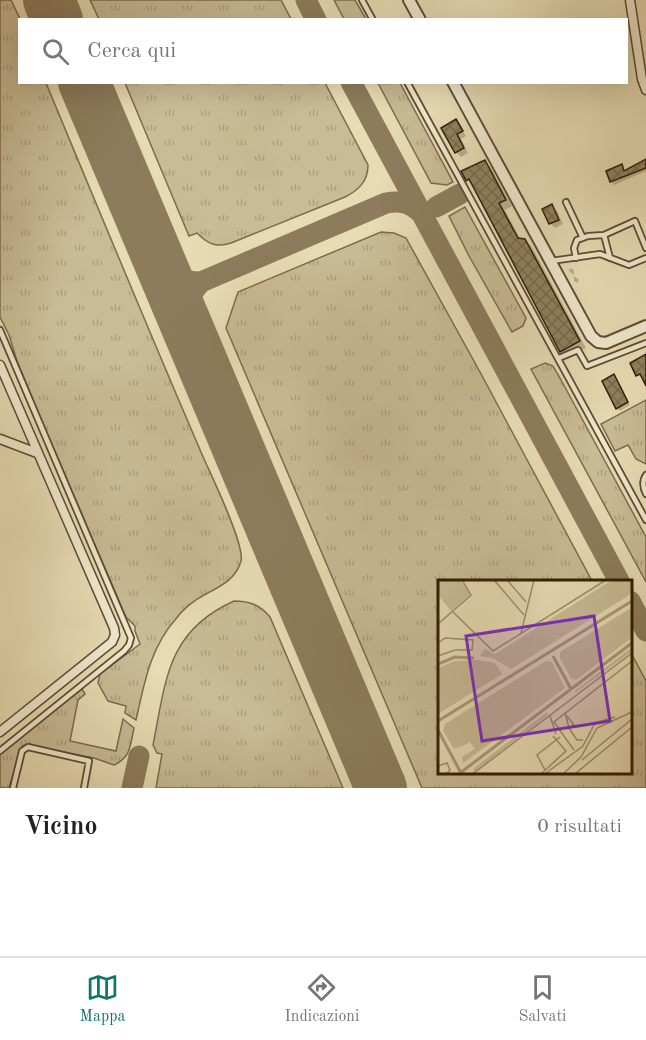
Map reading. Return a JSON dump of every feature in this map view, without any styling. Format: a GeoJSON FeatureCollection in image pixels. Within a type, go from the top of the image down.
{"type":"FeatureCollection","features":[{"type":"Feature","properties":{"kind":"street"},"geometry":{"type":"LineString","coordinates":[[409,0],[419,18]]}},
{"type":"Feature","properties":{"kind":"street"},"geometry":{"type":"LineString","coordinates":[[630,0],[642,79],[646,90]]}},
{"type":"Feature","properties":{"kind":"street"},"geometry":{"type":"LineString","coordinates":[[454,84],[591,336],[598,342],[606,343],[646,326]]}},
{"type":"Feature","properties":{"kind":"street"},"geometry":{"type":"LineString","coordinates":[[0,365],[116,635],[112,642],[0,732]]}},
{"type":"Feature","properties":{"kind":"street"},"geometry":{"type":"LineString","coordinates":[[0,439],[37,453]]}},
{"type":"Feature","properties":{"kind":"lane"},"geometry":{"type":"LineString","coordinates":[[362,0],[372,18]]}},
{"type":"Feature","properties":{"kind":"lane"},"geometry":{"type":"LineString","coordinates":[[408,84],[646,520]]}},
{"type":"Feature","properties":{"kind":"lane"},"geometry":{"type":"LineString","coordinates":[[566,202],[583,238]]}},
{"type":"Feature","properties":{"kind":"lane"},"geometry":{"type":"LineString","coordinates":[[576,258],[574,248],[577,240],[604,235],[635,221],[646,248]]}},
{"type":"Feature","properties":{"kind":"lane"},"geometry":{"type":"LineString","coordinates":[[604,235],[610,258]]}},
{"type":"Feature","properties":{"kind":"lane"},"geometry":{"type":"LineString","coordinates":[[551,261],[600,254],[629,265],[646,258]]}},
{"type":"Feature","properties":{"kind":"lane"},"geometry":{"type":"LineString","coordinates":[[0,330],[130,638],[129,645],[124,651],[0,751]]}},
{"type":"Feature","properties":{"kind":"lane"},"geometry":{"type":"LineString","coordinates":[[559,358],[578,350],[587,366],[646,344]]}},
{"type":"Feature","properties":{"kind":"lane"},"geometry":{"type":"LineString","coordinates":[[646,475],[643,479],[646,494]]}},
{"type":"Feature","properties":{"kind":"lane"},"geometry":{"type":"LineString","coordinates":[[14,788],[22,751],[28,747],[89,761],[84,788]]}},
{"type":"Feature","properties":{"kind":"green space"},"geometry":{"type":"Polygon","coordinates":[[[0,0],[11,0],[20,18],[18,84],[46,84],[227,511],[241,553],[241,561],[236,573],[222,585],[189,605],[166,631],[149,667],[136,720],[125,713],[126,706],[108,701],[98,683],[100,674],[140,644],[135,626],[126,617],[0,317],[0,0]]]}},
{"type":"Feature","properties":{"kind":"green space"},"geometry":{"type":"Polygon","coordinates":[[[90,0],[281,0],[290,18],[99,18],[90,0]]]}},
{"type":"Feature","properties":{"kind":"green space"},"geometry":{"type":"Polygon","coordinates":[[[334,0],[355,0],[365,18],[343,18],[334,0]]]}},
{"type":"Feature","properties":{"kind":"green space"},"geometry":{"type":"Polygon","coordinates":[[[125,84],[326,84],[368,165],[366,176],[358,188],[345,197],[231,243],[217,245],[205,240],[197,233],[189,236],[125,84]]]}},
{"type":"Feature","properties":{"kind":"green space"},"geometry":{"type":"Polygon","coordinates":[[[379,84],[401,84],[453,182],[447,185],[431,183],[379,84]]]}},
{"type":"Feature","properties":{"kind":"green space"},"geometry":{"type":"Polygon","coordinates":[[[465,207],[526,318],[523,326],[512,332],[449,216],[465,207]]]}},
{"type":"Feature","properties":{"kind":"green space"},"geometry":{"type":"Polygon","coordinates":[[[381,232],[394,233],[406,238],[591,580],[438,580],[438,773],[631,773],[631,653],[646,681],[646,788],[422,788],[226,328],[238,292],[381,232]]]}},
{"type":"Feature","properties":{"kind":"green space"},"geometry":{"type":"Polygon","coordinates":[[[545,363],[553,366],[560,378],[646,537],[646,582],[531,369],[545,363]]]}},
{"type":"Feature","properties":{"kind":"green space"},"geometry":{"type":"Polygon","coordinates":[[[646,400],[646,464],[636,459],[628,445],[615,451],[601,424],[646,400]]]}},
{"type":"Feature","properties":{"kind":"green space"},"geometry":{"type":"Polygon","coordinates":[[[234,601],[254,605],[270,617],[343,788],[156,788],[162,754],[157,753],[153,745],[173,660],[182,643],[195,627],[212,613],[234,601]]]}},
{"type":"Feature","properties":{"kind":"green space"},"geometry":{"type":"Polygon","coordinates":[[[82,689],[85,694],[78,700],[70,741],[116,751],[123,719],[134,728],[127,755],[114,765],[94,758],[25,745],[22,746],[9,788],[0,788],[0,754],[82,689]]]}},
{"type":"Feature","properties":{"kind":"building"},"geometry":{"type":"Polygon","coordinates":[[[456,119],[463,131],[457,134],[464,148],[455,153],[441,128],[456,119]]]}},
{"type":"Feature","properties":{"kind":"building"},"geometry":{"type":"Polygon","coordinates":[[[646,159],[646,168],[610,182],[606,171],[622,164],[624,171],[646,159]]]}},
{"type":"Feature","properties":{"kind":"building"},"geometry":{"type":"Polygon","coordinates":[[[485,160],[506,200],[499,203],[518,238],[525,239],[580,341],[560,352],[469,179],[466,181],[461,171],[485,160]]]}},
{"type":"Feature","properties":{"kind":"building"},"geometry":{"type":"Polygon","coordinates":[[[552,204],[559,220],[549,224],[542,209],[552,204]]]}},
{"type":"Feature","properties":{"kind":"building"},"geometry":{"type":"Polygon","coordinates":[[[646,354],[646,386],[640,374],[636,376],[630,363],[646,354]]]}},
{"type":"Feature","properties":{"kind":"building"},"geometry":{"type":"Polygon","coordinates":[[[614,374],[628,402],[616,409],[602,381],[614,374]]]}},
{"type":"Feature","properties":{"kind":"taxiway"},"geometry":{"type":"LineString","coordinates":[[306,0],[315,18]]}},
{"type":"Feature","properties":{"kind":"taxiway"},"geometry":{"type":"LineString","coordinates":[[352,84],[618,580]]}},
{"type":"Feature","properties":{"kind":"taxiway"},"geometry":{"type":"LineString","coordinates":[[436,207],[460,194]]}},
{"type":"Feature","properties":{"kind":"taxiway"},"geometry":{"type":"LineString","coordinates":[[159,260],[177,276],[188,281],[201,282],[386,203],[406,203],[422,214]]}},
{"type":"Feature","properties":{"kind":"taxiway"},"geometry":{"type":"LineString","coordinates":[[188,330],[188,304],[201,282]]}},
{"type":"Feature","properties":{"kind":"taxiway"},"geometry":{"type":"LineString","coordinates":[[631,603],[646,631]]}},
{"type":"Feature","properties":{"kind":"taxiway"},"geometry":{"type":"LineString","coordinates":[[132,788],[139,756]]}},
{"type":"Feature","properties":{"kind":"runway"},"geometry":{"type":"LineString","coordinates":[[49,0],[56,18]]}},
{"type":"Feature","properties":{"kind":"runway"},"geometry":{"type":"LineString","coordinates":[[85,84],[381,788]]}}]}
